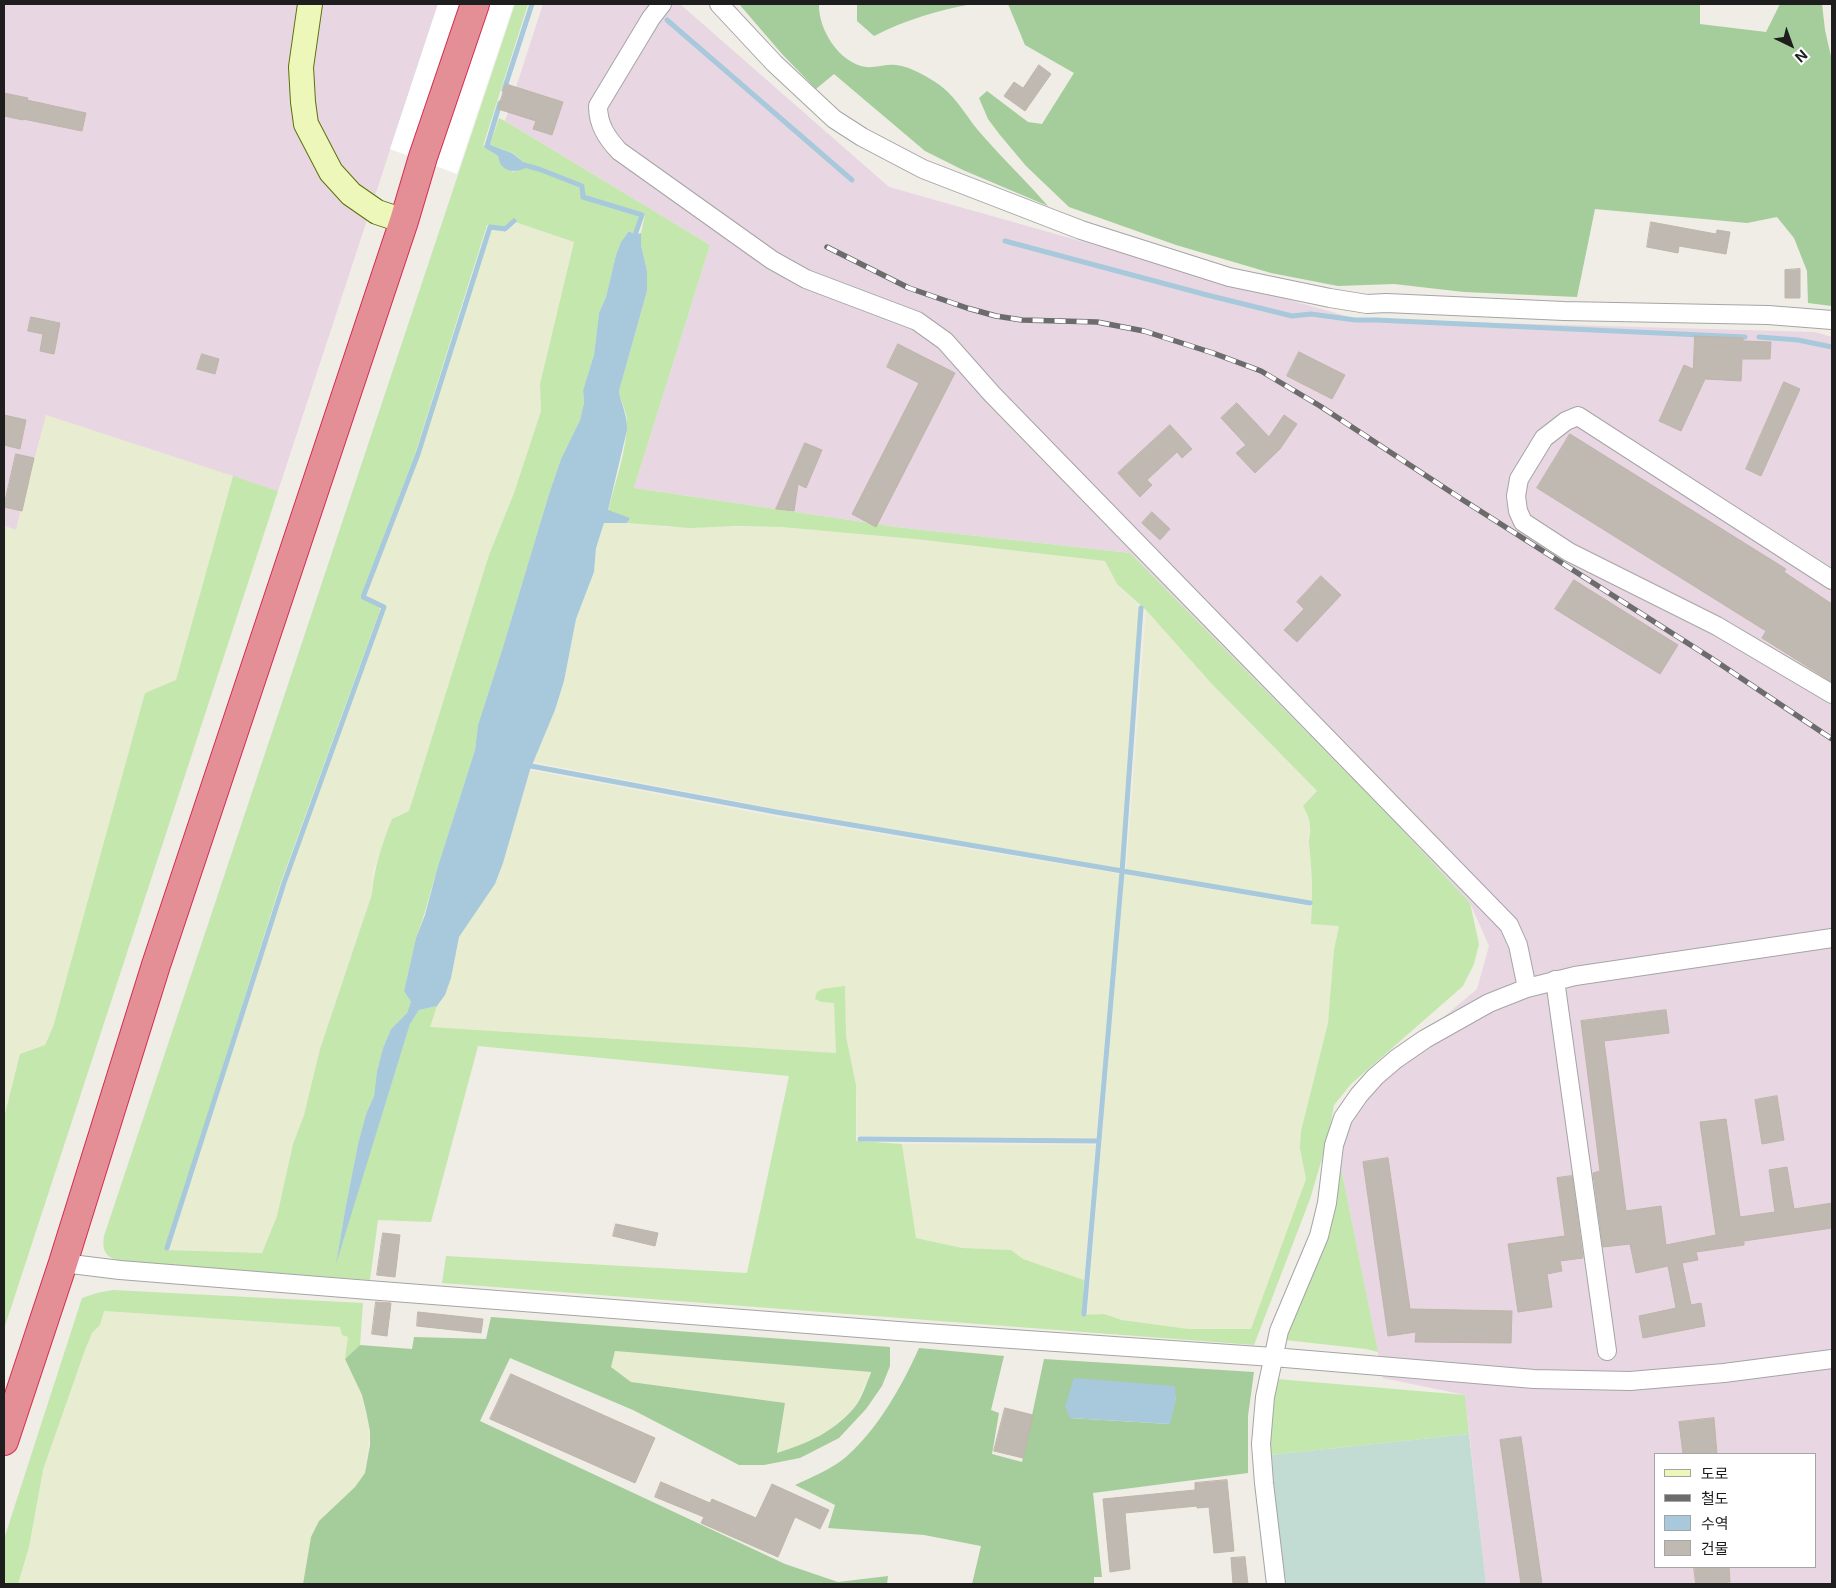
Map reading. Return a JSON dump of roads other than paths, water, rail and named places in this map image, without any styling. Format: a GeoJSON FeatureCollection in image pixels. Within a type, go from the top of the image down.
{"type":"FeatureCollection","features":[{"type":"Feature","properties":{"kind":"highway"},"geometry":{"type":"LineString","coordinates":[[4,1441],[63,1263],[156,965],[475,4]]}},
{"type":"Feature","properties":{"kind":"street"},"geometry":{"type":"LineString","coordinates":[[310,4],[302,67],[306,124],[331,172],[351,194],[377,212],[404,220]]}},
{"type":"Feature","properties":{"kind":"street"},"geometry":{"type":"LineString","coordinates":[[662,4],[651,18],[598,106],[598,118],[609,140],[619,151],[772,260],[806,279],[916,321],[945,341],[992,394],[1494,909],[1508,925],[1518,945],[1527,988]]}},
{"type":"Feature","properties":{"kind":"street"},"geometry":{"type":"LineString","coordinates":[[718,4],[774,63],[834,118],[862,137],[893,154],[951,181],[1081,230],[1228,277],[1294,292],[1367,304],[1386,303],[1564,311],[1768,315],[1832,320]]}},
{"type":"Feature","properties":{"kind":"street"},"geometry":{"type":"LineString","coordinates":[[1832,580],[1578,416],[1566,420],[1544,438],[1519,479],[1516,496],[1518,511],[1523,522],[1570,552],[1717,626],[1832,694]]}},
{"type":"Feature","properties":{"kind":"street"},"geometry":{"type":"LineString","coordinates":[[1276,1584],[1261,1444],[1265,1397],[1279,1331],[1318,1236],[1327,1203],[1334,1145],[1343,1118],[1375,1078],[1396,1059],[1425,1039],[1489,1003],[1527,988],[1556,980],[1832,938]]}},
{"type":"Feature","properties":{"kind":"street"},"geometry":{"type":"LineString","coordinates":[[1556,980],[1607,1351]]}},
{"type":"Feature","properties":{"kind":"street"},"geometry":{"type":"LineString","coordinates":[[63,1263],[130,1270],[871,1329],[1273,1357],[1534,1379],[1606,1381],[1693,1377],[1832,1359]]}},
{"type":"Feature","properties":{"kind":"water"},"geometry":{"type":"Polygon","coordinates":[[[490,145],[512,153],[526,164],[526,168],[512,171],[504,168],[498,156],[483,146],[490,145]]]}},
{"type":"Feature","properties":{"kind":"water"},"geometry":{"type":"Polygon","coordinates":[[[629,231],[635,235],[641,233],[641,245],[647,271],[647,291],[619,391],[627,430],[608,510],[630,518],[627,523],[604,523],[596,548],[594,572],[576,619],[564,681],[555,710],[530,770],[503,863],[495,884],[459,937],[451,978],[445,995],[437,1006],[419,1010],[410,1024],[336,1264],[358,1144],[366,1114],[374,1096],[377,1071],[383,1048],[391,1029],[407,1013],[411,1002],[404,991],[416,938],[425,915],[438,866],[475,750],[478,725],[549,494],[561,459],[580,420],[584,403],[583,390],[594,355],[599,313],[606,297],[616,255],[621,242],[629,231]]]}},
{"type":"Feature","properties":{"kind":"water"},"geometry":{"type":"Polygon","coordinates":[[[1074,1378],[1175,1386],[1176,1398],[1170,1424],[1070,1418],[1065,1407],[1074,1378]]]}},
{"type":"Feature","properties":{"kind":"waterway"},"geometry":{"type":"LineString","coordinates":[[504,90],[532,4]]}},
{"type":"Feature","properties":{"kind":"waterway"},"geometry":{"type":"LineString","coordinates":[[667,20],[852,180]]}},
{"type":"Feature","properties":{"kind":"waterway"},"geometry":{"type":"LineString","coordinates":[[492,149],[487,146],[500,103]]}},
{"type":"Feature","properties":{"kind":"waterway"},"geometry":{"type":"LineString","coordinates":[[520,164],[539,169],[582,186],[583,197],[642,215],[635,235]]}},
{"type":"Feature","properties":{"kind":"waterway"},"geometry":{"type":"LineString","coordinates":[[167,1248],[284,883],[384,607],[363,597],[418,454],[490,227],[505,229],[514,221]]}},
{"type":"Feature","properties":{"kind":"waterway"},"geometry":{"type":"LineString","coordinates":[[1005,241],[1292,316],[1311,314],[1355,320],[1745,337]]}},
{"type":"Feature","properties":{"kind":"waterway"},"geometry":{"type":"LineString","coordinates":[[1759,337],[1798,340],[1832,347]]}},
{"type":"Feature","properties":{"kind":"waterway"},"geometry":{"type":"LineString","coordinates":[[1084,1314],[1122,872],[1141,608]]}},
{"type":"Feature","properties":{"kind":"waterway"},"geometry":{"type":"LineString","coordinates":[[531,766],[776,812],[1310,903]]}},
{"type":"Feature","properties":{"kind":"waterway"},"geometry":{"type":"LineString","coordinates":[[860,1139],[1099,1141]]}},
{"type":"Feature","properties":{"kind":"railway"},"geometry":{"type":"LineString","coordinates":[[827,247],[909,288],[967,308],[996,316],[1022,320],[1097,322],[1144,331],[1213,353],[1261,371],[1320,406],[1463,500],[1711,658],[1832,739]]}}]}
